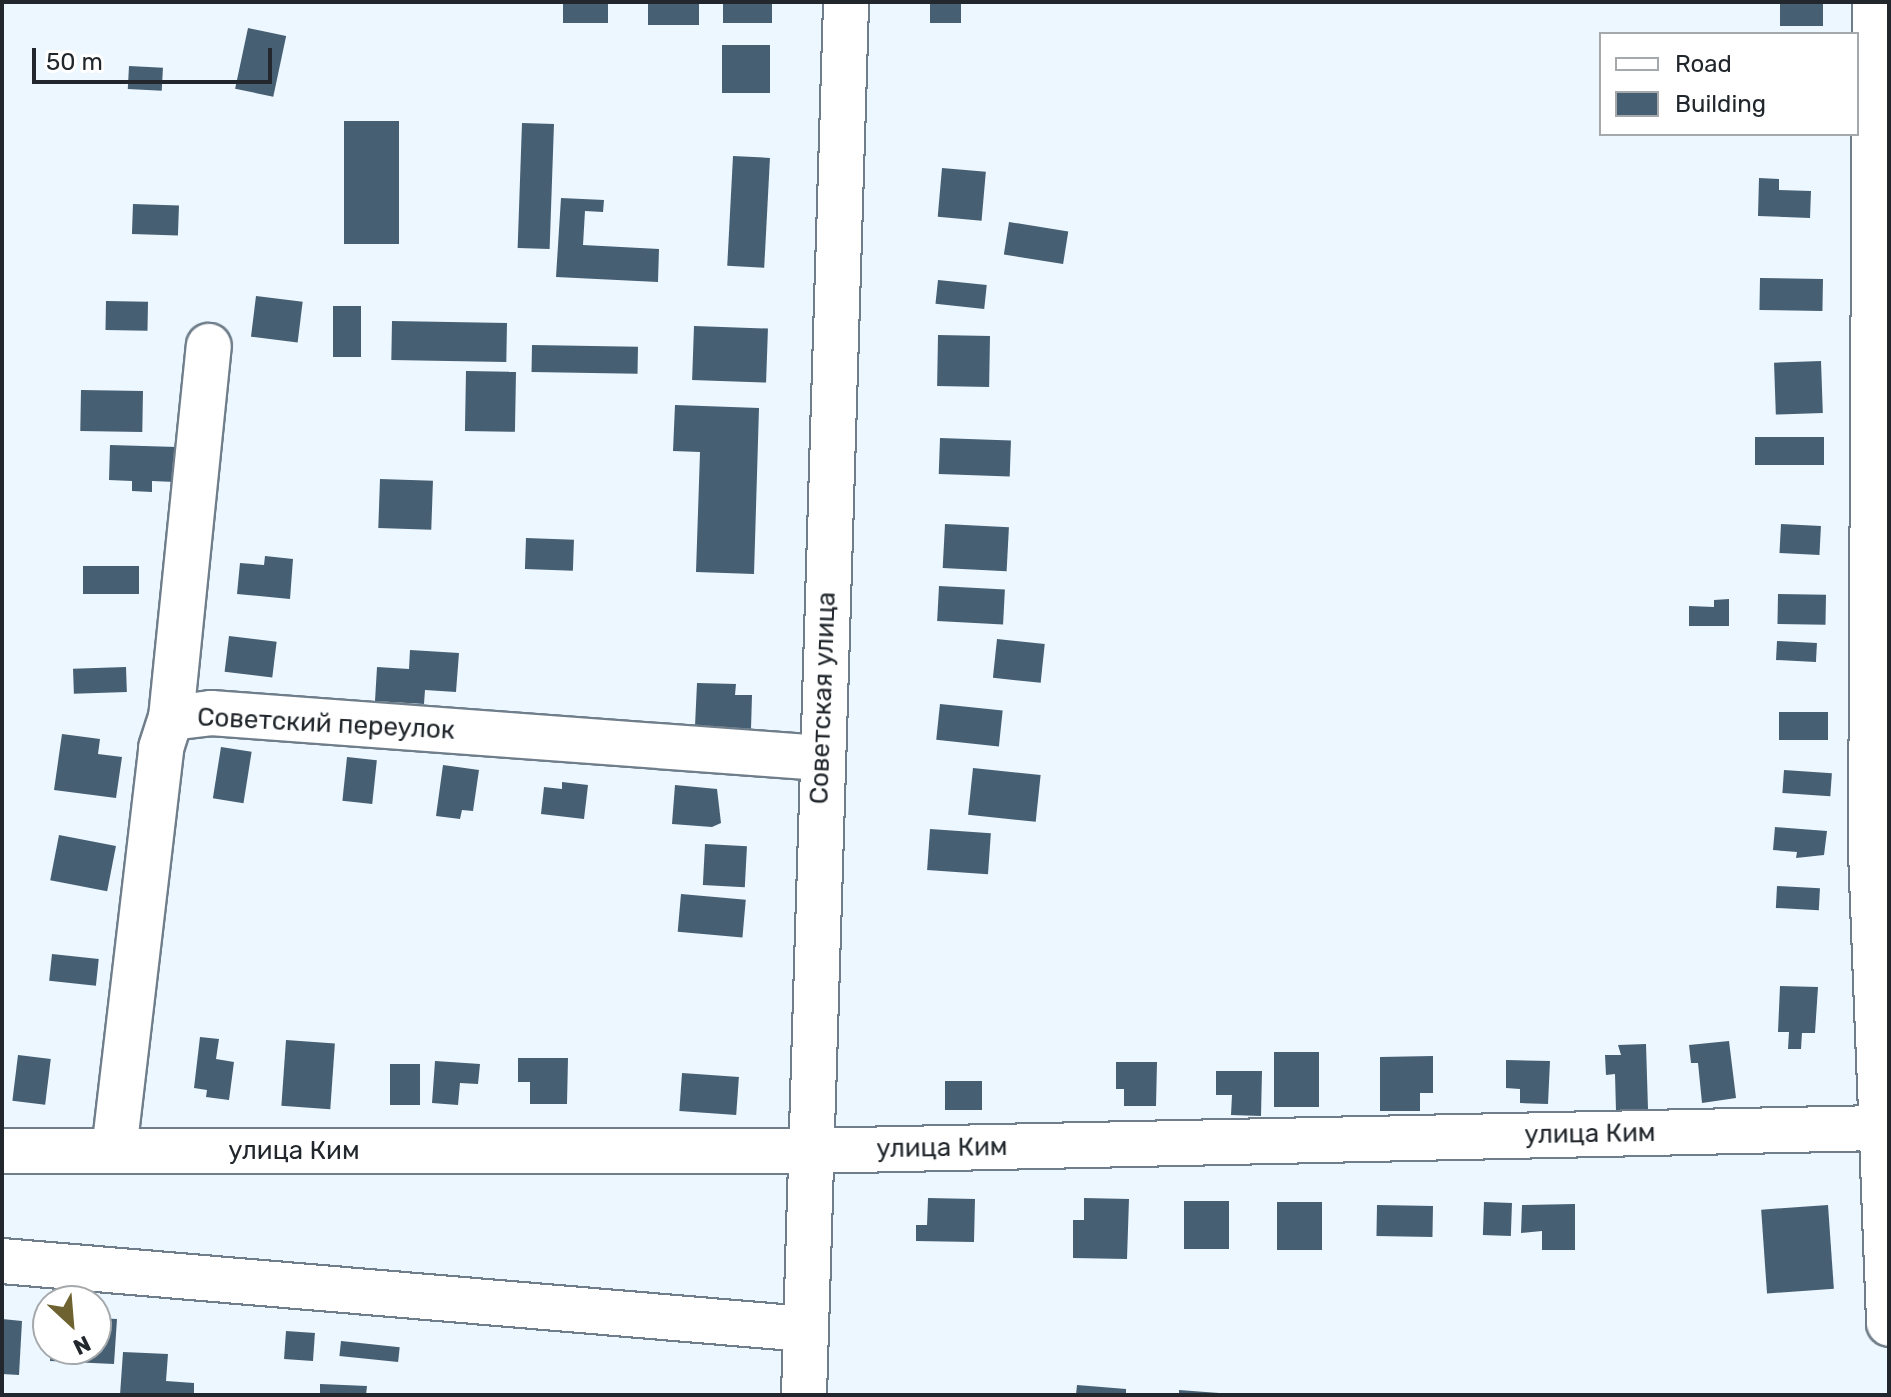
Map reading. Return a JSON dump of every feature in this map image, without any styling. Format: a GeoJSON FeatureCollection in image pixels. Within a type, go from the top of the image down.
{"type":"FeatureCollection","features":[{"type":"Feature","properties":{"kind":"street","name":"Советская улица"},"geometry":{"type":"LineString","coordinates":[[804,1395],[808,1151],[846,2]]}},
{"type":"Feature","properties":{"kind":"street"},"geometry":{"type":"LineString","coordinates":[[1875,2],[1881,1128],[1889,1324]]}},
{"type":"Feature","properties":{"kind":"street"},"geometry":{"type":"LineString","coordinates":[[171,718],[209,346]]}},
{"type":"Feature","properties":{"kind":"street","name":"Советский переулок"},"geometry":{"type":"LineString","coordinates":[[114,1151],[161,748],[171,718],[211,713],[821,758]]}},
{"type":"Feature","properties":{"kind":"street","name":"улица Ким"},"geometry":{"type":"LineString","coordinates":[[2,1151],[808,1151],[1881,1128]]}},
{"type":"Feature","properties":{"kind":"street"},"geometry":{"type":"LineString","coordinates":[[2,1261],[805,1329]]}},
{"type":"Feature","properties":{"kind":"building"},"geometry":{"type":"Polygon","coordinates":[[[563,2],[608,2],[608,23],[563,23],[563,2]]]}},
{"type":"Feature","properties":{"kind":"building"},"geometry":{"type":"Polygon","coordinates":[[[648,2],[699,2],[699,25],[648,25],[648,2]]]}},
{"type":"Feature","properties":{"kind":"building"},"geometry":{"type":"Polygon","coordinates":[[[723,2],[772,2],[772,23],[723,23],[723,2]]]}},
{"type":"Feature","properties":{"kind":"building"},"geometry":{"type":"Polygon","coordinates":[[[930,2],[961,2],[961,23],[930,23],[930,2]]]}},
{"type":"Feature","properties":{"kind":"building"},"geometry":{"type":"Polygon","coordinates":[[[1780,2],[1823,2],[1823,26],[1780,26],[1780,2]]]}},
{"type":"Feature","properties":{"kind":"building"},"geometry":{"type":"Polygon","coordinates":[[[248,28],[286,36],[273,97],[235,89],[248,28]]]}},
{"type":"Feature","properties":{"kind":"building"},"geometry":{"type":"Polygon","coordinates":[[[722,45],[770,45],[770,93],[722,93],[722,45]]]}},
{"type":"Feature","properties":{"kind":"building"},"geometry":{"type":"Polygon","coordinates":[[[129,66],[163,68],[162,91],[128,89],[129,66]]]}},
{"type":"Feature","properties":{"kind":"building"},"geometry":{"type":"Polygon","coordinates":[[[344,121],[399,121],[399,244],[344,244],[344,121]]]}},
{"type":"Feature","properties":{"kind":"building"},"geometry":{"type":"Polygon","coordinates":[[[522,123],[554,124],[550,249],[518,248],[522,123]]]}},
{"type":"Feature","properties":{"kind":"building"},"geometry":{"type":"Polygon","coordinates":[[[733,156],[770,158],[764,268],[727,266],[733,156]]]}},
{"type":"Feature","properties":{"kind":"building"},"geometry":{"type":"Polygon","coordinates":[[[942,168],[986,172],[982,221],[938,217],[942,168]]]}},
{"type":"Feature","properties":{"kind":"building"},"geometry":{"type":"Polygon","coordinates":[[[1759,178],[1779,179],[1779,190],[1811,191],[1810,218],[1758,216],[1759,178]]]}},
{"type":"Feature","properties":{"kind":"building"},"geometry":{"type":"Polygon","coordinates":[[[561,198],[604,200],[603,212],[585,211],[583,245],[659,249],[658,282],[556,277],[561,198]]]}},
{"type":"Feature","properties":{"kind":"building"},"geometry":{"type":"Polygon","coordinates":[[[133,204],[179,206],[178,236],[132,234],[133,204]]]}},
{"type":"Feature","properties":{"kind":"building"},"geometry":{"type":"Polygon","coordinates":[[[1009,222],[1068,231],[1063,264],[1004,255],[1009,222]]]}},
{"type":"Feature","properties":{"kind":"building"},"geometry":{"type":"Polygon","coordinates":[[[1760,278],[1823,279],[1822,311],[1759,310],[1760,278]]]}},
{"type":"Feature","properties":{"kind":"building"},"geometry":{"type":"Polygon","coordinates":[[[938,280],[987,285],[984,309],[935,304],[938,280]]]}},
{"type":"Feature","properties":{"kind":"building"},"geometry":{"type":"Polygon","coordinates":[[[256,296],[303,302],[298,342],[251,337],[256,296]]]}},
{"type":"Feature","properties":{"kind":"building"},"geometry":{"type":"Polygon","coordinates":[[[106,301],[148,302],[147,331],[105,330],[106,301]]]}},
{"type":"Feature","properties":{"kind":"building"},"geometry":{"type":"Polygon","coordinates":[[[333,306],[361,306],[361,357],[333,357],[333,306]]]}},
{"type":"Feature","properties":{"kind":"building"},"geometry":{"type":"Polygon","coordinates":[[[392,321],[507,323],[506,362],[391,360],[392,321]]]}},
{"type":"Feature","properties":{"kind":"building"},"geometry":{"type":"Polygon","coordinates":[[[694,326],[768,329],[766,383],[692,380],[694,326]]]}},
{"type":"Feature","properties":{"kind":"building"},"geometry":{"type":"Polygon","coordinates":[[[938,335],[990,336],[989,387],[937,386],[938,335]]]}},
{"type":"Feature","properties":{"kind":"building"},"geometry":{"type":"Polygon","coordinates":[[[532,345],[638,347],[638,374],[532,372],[532,345]]]}},
{"type":"Feature","properties":{"kind":"building"},"geometry":{"type":"Polygon","coordinates":[[[1821,361],[1823,413],[1776,415],[1774,363],[1821,361]]]}},
{"type":"Feature","properties":{"kind":"building"},"geometry":{"type":"Polygon","coordinates":[[[466,371],[516,372],[515,432],[465,431],[466,371]]]}},
{"type":"Feature","properties":{"kind":"building"},"geometry":{"type":"Polygon","coordinates":[[[81,390],[143,391],[142,432],[80,431],[81,390]]]}},
{"type":"Feature","properties":{"kind":"building"},"geometry":{"type":"Polygon","coordinates":[[[675,405],[759,408],[754,574],[696,572],[700,452],[673,451],[675,405]]]}},
{"type":"Feature","properties":{"kind":"building"},"geometry":{"type":"Polygon","coordinates":[[[1755,437],[1824,437],[1824,465],[1755,465],[1755,437]]]}},
{"type":"Feature","properties":{"kind":"building"},"geometry":{"type":"Polygon","coordinates":[[[940,438],[1011,440],[1010,476],[939,474],[940,438]]]}},
{"type":"Feature","properties":{"kind":"building"},"geometry":{"type":"Polygon","coordinates":[[[110,445],[177,447],[175,482],[152,481],[152,492],[132,491],[132,481],[109,480],[110,445]]]}},
{"type":"Feature","properties":{"kind":"building"},"geometry":{"type":"Polygon","coordinates":[[[380,479],[433,481],[431,530],[378,528],[380,479]]]}},
{"type":"Feature","properties":{"kind":"building"},"geometry":{"type":"Polygon","coordinates":[[[945,524],[1009,527],[1007,571],[943,568],[945,524]]]}},
{"type":"Feature","properties":{"kind":"building"},"geometry":{"type":"Polygon","coordinates":[[[1781,524],[1821,526],[1819,555],[1779,553],[1781,524]]]}},
{"type":"Feature","properties":{"kind":"building"},"geometry":{"type":"Polygon","coordinates":[[[526,538],[574,540],[573,571],[525,569],[526,538]]]}},
{"type":"Feature","properties":{"kind":"building"},"geometry":{"type":"Polygon","coordinates":[[[265,556],[293,559],[290,599],[237,594],[240,563],[264,565],[265,556]]]}},
{"type":"Feature","properties":{"kind":"building"},"geometry":{"type":"Polygon","coordinates":[[[83,566],[139,566],[139,594],[83,594],[83,566]]]}},
{"type":"Feature","properties":{"kind":"building"},"geometry":{"type":"Polygon","coordinates":[[[939,586],[1005,589],[1003,624],[937,621],[939,586]]]}},
{"type":"Feature","properties":{"kind":"building"},"geometry":{"type":"Polygon","coordinates":[[[1778,594],[1826,595],[1825,625],[1777,624],[1778,594]]]}},
{"type":"Feature","properties":{"kind":"building"},"geometry":{"type":"Polygon","coordinates":[[[1729,599],[1729,626],[1689,626],[1689,606],[1714,607],[1714,600],[1729,599]]]}},
{"type":"Feature","properties":{"kind":"building"},"geometry":{"type":"Polygon","coordinates":[[[229,636],[277,642],[272,678],[225,672],[229,636]]]}},
{"type":"Feature","properties":{"kind":"building"},"geometry":{"type":"Polygon","coordinates":[[[997,639],[1045,644],[1041,683],[993,678],[997,639]]]}},
{"type":"Feature","properties":{"kind":"building"},"geometry":{"type":"Polygon","coordinates":[[[1777,641],[1817,643],[1816,662],[1776,660],[1777,641]]]}},
{"type":"Feature","properties":{"kind":"building"},"geometry":{"type":"Polygon","coordinates":[[[410,650],[459,653],[456,692],[425,690],[424,704],[375,701],[377,667],[409,669],[410,650]]]}},
{"type":"Feature","properties":{"kind":"building"},"geometry":{"type":"Polygon","coordinates":[[[126,667],[127,692],[74,694],[73,669],[126,667]]]}},
{"type":"Feature","properties":{"kind":"building"},"geometry":{"type":"Polygon","coordinates":[[[697,683],[736,684],[735,695],[752,695],[751,729],[695,726],[697,683]]]}},
{"type":"Feature","properties":{"kind":"building"},"geometry":{"type":"Polygon","coordinates":[[[940,704],[1003,711],[999,746],[936,740],[940,704]]]}},
{"type":"Feature","properties":{"kind":"building"},"geometry":{"type":"Polygon","coordinates":[[[1779,712],[1828,712],[1828,740],[1779,740],[1779,712]]]}},
{"type":"Feature","properties":{"kind":"building"},"geometry":{"type":"Polygon","coordinates":[[[62,734],[100,739],[98,754],[122,757],[116,798],[54,790],[62,734]]]}},
{"type":"Feature","properties":{"kind":"building"},"geometry":{"type":"Polygon","coordinates":[[[221,747],[252,752],[243,803],[213,798],[221,747]]]}},
{"type":"Feature","properties":{"kind":"building"},"geometry":{"type":"Polygon","coordinates":[[[347,757],[377,760],[372,804],[342,801],[347,757]]]}},
{"type":"Feature","properties":{"kind":"building"},"geometry":{"type":"Polygon","coordinates":[[[443,765],[479,770],[473,811],[462,810],[460,819],[436,816],[443,765]]]}},
{"type":"Feature","properties":{"kind":"building"},"geometry":{"type":"Polygon","coordinates":[[[973,768],[1041,775],[1036,822],[968,815],[973,768]]]}},
{"type":"Feature","properties":{"kind":"building"},"geometry":{"type":"Polygon","coordinates":[[[1784,770],[1832,773],[1830,796],[1782,793],[1784,770]]]}},
{"type":"Feature","properties":{"kind":"building"},"geometry":{"type":"Polygon","coordinates":[[[562,782],[588,785],[584,819],[541,814],[544,787],[562,789],[562,782]]]}},
{"type":"Feature","properties":{"kind":"building"},"geometry":{"type":"Polygon","coordinates":[[[675,785],[717,789],[721,823],[712,827],[672,824],[675,785]]]}},
{"type":"Feature","properties":{"kind":"building"},"geometry":{"type":"Polygon","coordinates":[[[1775,827],[1827,831],[1824,855],[1796,858],[1797,852],[1773,850],[1775,827]]]}},
{"type":"Feature","properties":{"kind":"building"},"geometry":{"type":"Polygon","coordinates":[[[930,829],[991,833],[988,874],[927,870],[930,829]]]}},
{"type":"Feature","properties":{"kind":"building"},"geometry":{"type":"Polygon","coordinates":[[[59,835],[116,846],[107,891],[50,880],[59,835]]]}},
{"type":"Feature","properties":{"kind":"building"},"geometry":{"type":"Polygon","coordinates":[[[705,844],[747,846],[745,887],[703,885],[705,844]]]}},
{"type":"Feature","properties":{"kind":"building"},"geometry":{"type":"Polygon","coordinates":[[[1777,886],[1820,888],[1819,910],[1776,908],[1777,886]]]}},
{"type":"Feature","properties":{"kind":"building"},"geometry":{"type":"Polygon","coordinates":[[[681,894],[746,900],[742,938],[678,932],[681,894]]]}},
{"type":"Feature","properties":{"kind":"building"},"geometry":{"type":"Polygon","coordinates":[[[52,954],[99,959],[96,986],[49,981],[52,954]]]}},
{"type":"Feature","properties":{"kind":"building"},"geometry":{"type":"Polygon","coordinates":[[[1780,986],[1818,987],[1815,1033],[1802,1033],[1801,1049],[1788,1049],[1789,1032],[1778,1032],[1780,986]]]}},
{"type":"Feature","properties":{"kind":"building"},"geometry":{"type":"Polygon","coordinates":[[[200,1037],[219,1039],[216,1059],[234,1062],[229,1100],[206,1097],[207,1090],[194,1088],[200,1037]]]}},
{"type":"Feature","properties":{"kind":"building"},"geometry":{"type":"Polygon","coordinates":[[[286,1040],[335,1043],[330,1109],[281,1106],[286,1040]]]}},
{"type":"Feature","properties":{"kind":"building"},"geometry":{"type":"Polygon","coordinates":[[[1729,1041],[1736,1098],[1702,1103],[1698,1063],[1691,1063],[1689,1045],[1729,1041]]]}},
{"type":"Feature","properties":{"kind":"building"},"geometry":{"type":"Polygon","coordinates":[[[1646,1044],[1648,1109],[1616,1111],[1615,1074],[1606,1075],[1605,1055],[1621,1055],[1618,1045],[1646,1044]]]}},
{"type":"Feature","properties":{"kind":"building"},"geometry":{"type":"Polygon","coordinates":[[[1274,1052],[1319,1052],[1319,1107],[1274,1107],[1274,1052]]]}},
{"type":"Feature","properties":{"kind":"building"},"geometry":{"type":"Polygon","coordinates":[[[18,1055],[51,1059],[45,1105],[12,1101],[18,1055]]]}},
{"type":"Feature","properties":{"kind":"building"},"geometry":{"type":"Polygon","coordinates":[[[1433,1056],[1433,1093],[1420,1093],[1420,1111],[1380,1111],[1380,1057],[1433,1056]]]}},
{"type":"Feature","properties":{"kind":"building"},"geometry":{"type":"Polygon","coordinates":[[[518,1058],[568,1058],[567,1104],[530,1104],[530,1082],[518,1082],[518,1058]]]}},
{"type":"Feature","properties":{"kind":"building"},"geometry":{"type":"Polygon","coordinates":[[[1506,1060],[1550,1061],[1548,1104],[1520,1103],[1520,1089],[1506,1088],[1506,1060]]]}},
{"type":"Feature","properties":{"kind":"building"},"geometry":{"type":"Polygon","coordinates":[[[435,1061],[480,1064],[478,1084],[460,1083],[458,1105],[432,1103],[435,1061]]]}},
{"type":"Feature","properties":{"kind":"building"},"geometry":{"type":"Polygon","coordinates":[[[1116,1062],[1157,1062],[1156,1106],[1124,1106],[1124,1089],[1116,1089],[1116,1062]]]}},
{"type":"Feature","properties":{"kind":"building"},"geometry":{"type":"Polygon","coordinates":[[[390,1064],[420,1064],[420,1105],[390,1105],[390,1064]]]}},
{"type":"Feature","properties":{"kind":"building"},"geometry":{"type":"Polygon","coordinates":[[[1216,1071],[1262,1071],[1261,1116],[1231,1115],[1232,1095],[1216,1095],[1216,1071]]]}},
{"type":"Feature","properties":{"kind":"building"},"geometry":{"type":"Polygon","coordinates":[[[682,1073],[739,1077],[736,1115],[679,1111],[682,1073]]]}},
{"type":"Feature","properties":{"kind":"building"},"geometry":{"type":"Polygon","coordinates":[[[945,1081],[982,1081],[982,1110],[945,1110],[945,1081]]]}},
{"type":"Feature","properties":{"kind":"building"},"geometry":{"type":"Polygon","coordinates":[[[928,1198],[975,1199],[974,1242],[916,1241],[916,1225],[927,1225],[928,1198]]]}},
{"type":"Feature","properties":{"kind":"building"},"geometry":{"type":"Polygon","coordinates":[[[1084,1198],[1129,1199],[1127,1259],[1073,1258],[1073,1220],[1084,1220],[1084,1198]]]}},
{"type":"Feature","properties":{"kind":"building"},"geometry":{"type":"Polygon","coordinates":[[[1184,1201],[1229,1201],[1229,1249],[1184,1249],[1184,1201]]]}},
{"type":"Feature","properties":{"kind":"building"},"geometry":{"type":"Polygon","coordinates":[[[1277,1202],[1322,1202],[1322,1250],[1277,1250],[1277,1202]]]}},
{"type":"Feature","properties":{"kind":"building"},"geometry":{"type":"Polygon","coordinates":[[[1484,1202],[1512,1203],[1511,1236],[1483,1235],[1484,1202]]]}},
{"type":"Feature","properties":{"kind":"building"},"geometry":{"type":"Polygon","coordinates":[[[1575,1204],[1575,1250],[1542,1250],[1542,1231],[1521,1233],[1522,1205],[1575,1204]]]}},
{"type":"Feature","properties":{"kind":"building"},"geometry":{"type":"Polygon","coordinates":[[[1377,1205],[1433,1206],[1432,1237],[1376,1236],[1377,1205]]]}},
{"type":"Feature","properties":{"kind":"building"},"geometry":{"type":"Polygon","coordinates":[[[1828,1205],[1834,1289],[1767,1293],[1761,1210],[1828,1205]]]}},
{"type":"Feature","properties":{"kind":"building"},"geometry":{"type":"Polygon","coordinates":[[[2,1319],[22,1321],[19,1375],[2,1374],[2,1319]]]}},
{"type":"Feature","properties":{"kind":"building"},"geometry":{"type":"Polygon","coordinates":[[[112,1319],[117,1319],[112,1364],[112,1319]]]}},
{"type":"Feature","properties":{"kind":"building"},"geometry":{"type":"Polygon","coordinates":[[[286,1331],[315,1333],[313,1361],[284,1359],[286,1331]]]}},
{"type":"Feature","properties":{"kind":"building"},"geometry":{"type":"Polygon","coordinates":[[[341,1341],[400,1347],[398,1362],[339,1356],[341,1341]]]}},
{"type":"Feature","properties":{"kind":"building"},"geometry":{"type":"Polygon","coordinates":[[[123,1352],[168,1354],[166,1381],[194,1383],[194,1395],[120,1395],[123,1352]]]}},
{"type":"Feature","properties":{"kind":"building"},"geometry":{"type":"Polygon","coordinates":[[[320,1384],[367,1386],[366,1395],[320,1395],[320,1384]]]}},
{"type":"Feature","properties":{"kind":"building"},"geometry":{"type":"Polygon","coordinates":[[[1077,1385],[1126,1389],[1126,1395],[1076,1395],[1077,1385]]]}},
{"type":"Feature","properties":{"kind":"building"},"geometry":{"type":"Polygon","coordinates":[[[1179,1390],[1219,1393],[1219,1395],[1179,1395],[1179,1390]]]}}]}
